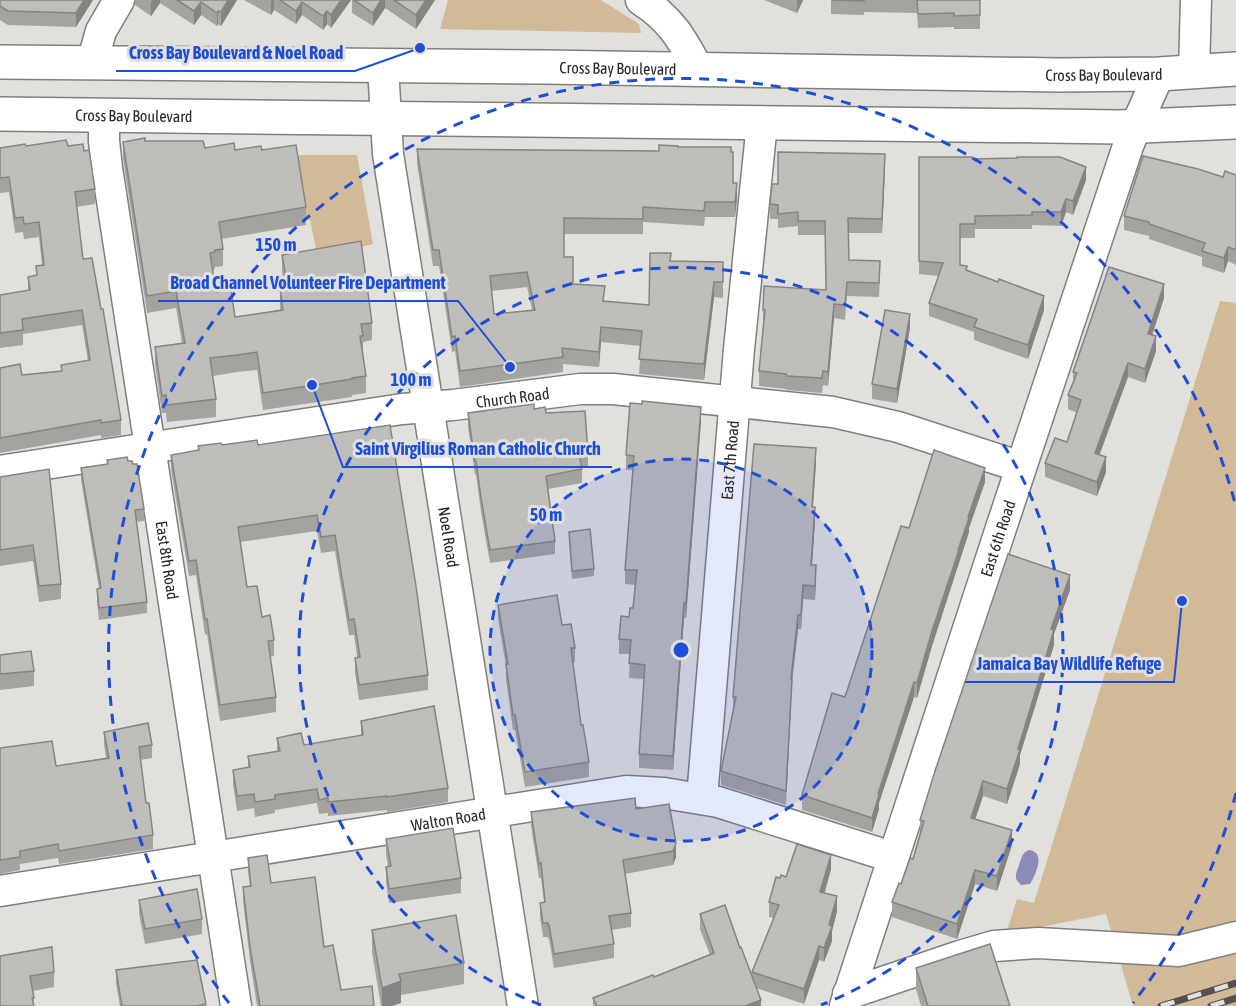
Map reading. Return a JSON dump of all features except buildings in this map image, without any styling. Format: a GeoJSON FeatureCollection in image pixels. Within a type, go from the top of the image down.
{"type":"FeatureCollection","features":[{"type":"Feature","properties":{"kind":"main road","name":"Cross Bay Boulevard"},"geometry":{"type":"LineString","coordinates":[[0,62],[1058,75],[1159,74],[1236,69]]}},
{"type":"Feature","properties":{"kind":"main road","name":"Cross Bay Boulevard"},"geometry":{"type":"LineString","coordinates":[[0,114],[1026,126],[1136,126],[1236,122]]}},
{"type":"Feature","properties":{"kind":"street"},"geometry":{"type":"LineString","coordinates":[[92,63],[101,31],[119,0]]}},
{"type":"Feature","properties":{"kind":"street"},"geometry":{"type":"LineString","coordinates":[[641,0],[673,27],[698,69]]}},
{"type":"Feature","properties":{"kind":"street"},"geometry":{"type":"LineString","coordinates":[[1194,71],[1196,0]]}},
{"type":"Feature","properties":{"kind":"street","name":"Noel Road"},"geometry":{"type":"LineString","coordinates":[[384,66],[388,154],[523,1006]]}},
{"type":"Feature","properties":{"kind":"street","name":"East 6th Road"},"geometry":{"type":"LineString","coordinates":[[846,1000],[1021,466],[1136,126],[1159,74]]}},
{"type":"Feature","properties":{"kind":"street","name":"East 8th Road"},"geometry":{"type":"LineString","coordinates":[[104,115],[107,168],[236,1006]]}},
{"type":"Feature","properties":{"kind":"street","name":"East 7th Road"},"geometry":{"type":"LineString","coordinates":[[702,798],[734,400],[762,123]]}},
{"type":"Feature","properties":{"kind":"street","name":"Cross Bay Boulevard"},"geometry":{"type":"LineString","coordinates":[[1202,124],[1236,135]]}},
{"type":"Feature","properties":{"kind":"street","name":"Church Road"},"geometry":{"type":"LineString","coordinates":[[0,471],[402,409],[595,388],[833,411],[921,434],[1021,466]]}},
{"type":"Feature","properties":{"kind":"street","name":"Walton Road"},"geometry":{"type":"LineString","coordinates":[[0,891],[626,791],[652,791],[702,798],[892,857]]}},
{"type":"Feature","properties":{"kind":"street"},"geometry":{"type":"LineString","coordinates":[[846,1000],[960,956],[994,946],[1038,944],[1179,951],[1236,937]]}},
{"type":"Feature","properties":{"kind":"shaded area"},"geometry":{"type":"Polygon","coordinates":[[[448,0],[601,0],[639,24],[641,33],[440,29],[448,0]]]}},
{"type":"Feature","properties":{"kind":"shaded area"},"geometry":{"type":"Polygon","coordinates":[[[298,155],[357,155],[373,244],[318,258],[310,220],[305,220],[296,162],[298,155]]]}},
{"type":"Feature","properties":{"kind":"shaded area"},"geometry":{"type":"Polygon","coordinates":[[[1220,301],[1236,303],[1236,1006],[1133,1006],[1106,914],[1006,934],[1017,899],[1034,903],[1220,301]]]}},
{"type":"Feature","properties":{"kind":"water"},"geometry":{"type":"Polygon","coordinates":[[[1029,850],[1037,855],[1038,864],[1030,884],[1021,885],[1016,879],[1016,874],[1022,856],[1029,850]]]}},
{"type":"Feature","properties":{"kind":"railway"},"geometry":{"type":"LineString","coordinates":[[1161,1006],[1236,983]]}},
{"type":"Feature","properties":{"kind":"railway"},"geometry":{"type":"LineString","coordinates":[[1211,1006],[1236,998]]}},
{"type":"Feature","properties":{"kind":"place","name":"Cross Bay Boulevard & Noel Road"},"geometry":{"type":"Point","coordinates":[420,48]}},
{"type":"Feature","properties":{"kind":"place","name":"Broad Channel Volunteer Fire Department"},"geometry":{"type":"Point","coordinates":[510,367]}},
{"type":"Feature","properties":{"kind":"place","name":"Saint Virgilius Roman Catholic Church"},"geometry":{"type":"Point","coordinates":[312,385]}},
{"type":"Feature","properties":{"kind":"place","name":"Jamaica Bay Wildlife Refuge"},"geometry":{"type":"Point","coordinates":[1182,601]}}]}
